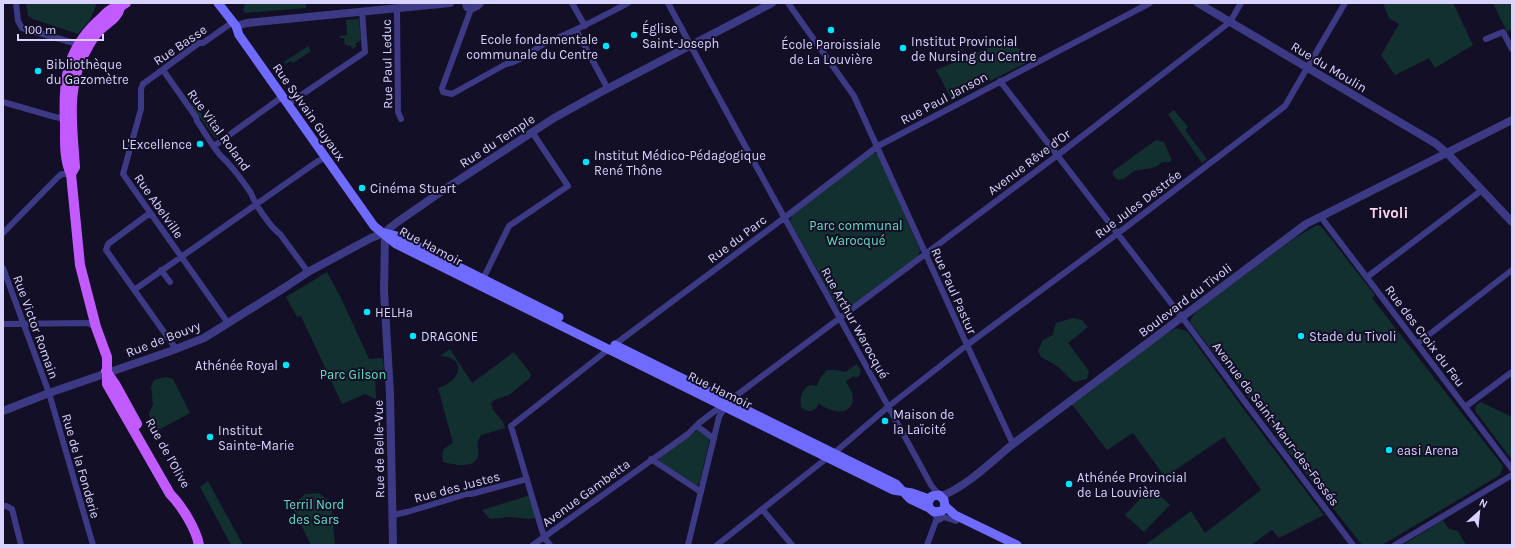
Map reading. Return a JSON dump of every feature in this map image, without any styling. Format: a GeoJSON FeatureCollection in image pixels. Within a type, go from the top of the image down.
{"type":"FeatureCollection","features":[{"type":"Feature","properties":{"kind":"main road","name":"Rue Sylvain Guyaux"},"geometry":{"type":"LineString","coordinates":[[218,3],[234,24],[243,42],[325,158],[374,226],[384,235]]}},
{"type":"Feature","properties":{"kind":"main road","name":"Rue de l'Olive"},"geometry":{"type":"LineString","coordinates":[[123,5],[118,14],[81,49],[73,85],[72,105],[68,119],[75,167],[71,174],[80,265],[92,325],[106,357],[107,384],[170,494],[176,500],[187,519],[195,533],[199,545]]}},
{"type":"Feature","properties":{"kind":"main road","name":"Rue Hamoir"},"geometry":{"type":"LineString","coordinates":[[384,235],[397,236],[612,347],[830,456],[892,490],[904,492],[910,499],[938,505]]}},
{"type":"Feature","properties":{"kind":"main road","name":"Rue Hamoir"},"geometry":{"type":"LineString","coordinates":[[384,235],[396,244],[612,347]]}},
{"type":"Feature","properties":{"kind":"main road","name":"Rue de l'Olive"},"geometry":{"type":"LineString","coordinates":[[106,373],[115,384],[200,537],[207,545]]}},
{"type":"Feature","properties":{"kind":"main road"},"geometry":{"type":"LineString","coordinates":[[938,505],[956,521],[1004,545]]}},
{"type":"Feature","properties":{"kind":"main road"},"geometry":{"type":"LineString","coordinates":[[938,505],[1017,545]]}},
{"type":"Feature","properties":{"kind":"street"},"geometry":{"type":"LineString","coordinates":[[16,3],[18,22],[22,28],[74,43],[81,49]]}},
{"type":"Feature","properties":{"kind":"street"},"geometry":{"type":"LineString","coordinates":[[234,24],[450,3]]}},
{"type":"Feature","properties":{"kind":"street"},"geometry":{"type":"LineString","coordinates":[[480,3],[475,7],[468,6],[442,88],[443,92],[452,94],[553,39],[558,39],[628,3]]}},
{"type":"Feature","properties":{"kind":"street"},"geometry":{"type":"LineString","coordinates":[[572,3],[585,26]]}},
{"type":"Feature","properties":{"kind":"street","name":"Rue Arthur Warocqué"},"geometry":{"type":"LineString","coordinates":[[668,3],[784,218],[889,406],[931,485],[938,505]]}},
{"type":"Feature","properties":{"kind":"street","name":"Rue du Temple"},"geometry":{"type":"LineString","coordinates":[[384,235],[396,223],[554,118],[772,3]]}},
{"type":"Feature","properties":{"kind":"street","name":"Rue Paul Pastur"},"geometry":{"type":"LineString","coordinates":[[788,3],[854,96],[878,146],[966,345],[1013,444]]}},
{"type":"Feature","properties":{"kind":"street","name":"Rue Paul Janson"},"geometry":{"type":"LineString","coordinates":[[878,146],[1150,3]]}},
{"type":"Feature","properties":{"kind":"street","name":"Rue du Moulin"},"geometry":{"type":"LineString","coordinates":[[1198,3],[1435,143],[1447,153],[1512,222]]}},
{"type":"Feature","properties":{"kind":"street"},"geometry":{"type":"LineString","coordinates":[[1230,22],[1241,3]]}},
{"type":"Feature","properties":{"kind":"street","name":"Rue Jules Destrée"},"geometry":{"type":"LineString","coordinates":[[717,545],[830,456],[889,406],[966,345],[1117,234],[1285,106],[1345,3]]}},
{"type":"Feature","properties":{"kind":"street","name":"Rue Paul Leduc"},"geometry":{"type":"LineString","coordinates":[[397,8],[398,112],[401,119]]}},
{"type":"Feature","properties":{"kind":"street"},"geometry":{"type":"LineString","coordinates":[[214,146],[285,100],[365,52],[362,11]]}},
{"type":"Feature","properties":{"kind":"street","name":"Avenue Rêve d'Or"},"geometry":{"type":"LineString","coordinates":[[725,404],[1057,155],[1230,22]]}},
{"type":"Feature","properties":{"kind":"street","name":"Rue Basse"},"geometry":{"type":"LineString","coordinates":[[141,88],[143,84],[199,43],[203,43],[234,24]]}},
{"type":"Feature","properties":{"kind":"street"},"geometry":{"type":"LineString","coordinates":[[576,30],[608,89]]}},
{"type":"Feature","properties":{"kind":"street"},"geometry":{"type":"LineString","coordinates":[[1486,39],[1503,32],[1512,49]]}},
{"type":"Feature","properties":{"kind":"street","name":"Rue Vital Roland"},"geometry":{"type":"LineString","coordinates":[[163,70],[196,117],[197,122],[214,146],[223,158],[226,158],[232,166],[251,193],[256,203],[308,272]]}},
{"type":"Feature","properties":{"kind":"street","name":"Avenue de Saint-Maur-des-Fossés"},"geometry":{"type":"LineString","coordinates":[[1000,81],[1182,318],[1353,545]]}},
{"type":"Feature","properties":{"kind":"street","name":"Rue Abelville"},"geometry":{"type":"LineString","coordinates":[[141,88],[141,109],[123,174],[228,323]]}},
{"type":"Feature","properties":{"kind":"street"},"geometry":{"type":"LineString","coordinates":[[3,102],[68,119]]}},
{"type":"Feature","properties":{"kind":"street","name":"Boulevard du Tivoli"},"geometry":{"type":"LineString","coordinates":[[938,505],[953,491],[1013,444],[1306,224],[1512,120]]}},
{"type":"Feature","properties":{"kind":"street"},"geometry":{"type":"LineString","coordinates":[[482,279],[509,226],[568,186],[532,132]]}},
{"type":"Feature","properties":{"kind":"street","name":"Rue du Parc"},"geometry":{"type":"LineString","coordinates":[[527,480],[511,426],[612,347],[878,146]]}},
{"type":"Feature","properties":{"kind":"street"},"geometry":{"type":"LineString","coordinates":[[134,290],[256,203],[318,161],[325,158]]}},
{"type":"Feature","properties":{"kind":"street"},"geometry":{"type":"LineString","coordinates":[[3,233],[58,177],[62,174],[71,174]]}},
{"type":"Feature","properties":{"kind":"street"},"geometry":{"type":"LineString","coordinates":[[1367,277],[1482,190]]}},
{"type":"Feature","properties":{"kind":"street"},"geometry":{"type":"LineString","coordinates":[[150,213],[108,244],[106,252],[176,349]]}},
{"type":"Feature","properties":{"kind":"street","name":"Rue des Croix du Feu"},"geometry":{"type":"LineString","coordinates":[[1321,217],[1512,469]]}},
{"type":"Feature","properties":{"kind":"street","name":"Rue de Bouvy"},"geometry":{"type":"LineString","coordinates":[[3,411],[49,393],[204,338],[308,272],[369,239],[384,235]]}},
{"type":"Feature","properties":{"kind":"street","name":"Rue de Belle-Vue"},"geometry":{"type":"LineString","coordinates":[[384,235],[384,291],[390,384],[393,545]]}},
{"type":"Feature","properties":{"kind":"street","name":"Rue Victor Romain"},"geometry":{"type":"LineString","coordinates":[[3,268],[49,393]]}},
{"type":"Feature","properties":{"kind":"street"},"geometry":{"type":"LineString","coordinates":[[161,270],[170,282]]}},
{"type":"Feature","properties":{"kind":"street"},"geometry":{"type":"LineString","coordinates":[[1417,344],[1512,270]]}},
{"type":"Feature","properties":{"kind":"street"},"geometry":{"type":"LineString","coordinates":[[3,324],[92,325]]}},
{"type":"Feature","properties":{"kind":"street"},"geometry":{"type":"LineString","coordinates":[[1465,407],[1512,372]]}},
{"type":"Feature","properties":{"kind":"street","name":"Rue de la Fonderie"},"geometry":{"type":"LineString","coordinates":[[49,393],[93,545]]}},
{"type":"Feature","properties":{"kind":"street"},"geometry":{"type":"LineString","coordinates":[[688,545],[700,492],[720,417],[725,404]]}},
{"type":"Feature","properties":{"kind":"street","name":"Avenue Gambetta"},"geometry":{"type":"LineString","coordinates":[[533,545],[688,434],[725,404]]}},
{"type":"Feature","properties":{"kind":"street"},"geometry":{"type":"LineString","coordinates":[[696,426],[714,439]]}},
{"type":"Feature","properties":{"kind":"street"},"geometry":{"type":"LineString","coordinates":[[652,459],[700,492]]}},
{"type":"Feature","properties":{"kind":"street"},"geometry":{"type":"LineString","coordinates":[[1395,545],[1512,475]]}},
{"type":"Feature","properties":{"kind":"street"},"geometry":{"type":"LineString","coordinates":[[527,480],[544,537],[550,545]]}},
{"type":"Feature","properties":{"kind":"street","name":"Rue des Justes"},"geometry":{"type":"LineString","coordinates":[[393,514],[407,512],[467,494],[527,480]]}},
{"type":"Feature","properties":{"kind":"street"},"geometry":{"type":"LineString","coordinates":[[927,545],[934,529],[938,505]]}},
{"type":"Feature","properties":{"kind":"street"},"geometry":{"type":"LineString","coordinates":[[934,529],[938,505]]}},
{"type":"Feature","properties":{"kind":"street"},"geometry":{"type":"LineString","coordinates":[[3,506],[9,507],[13,511],[21,545]]}},
{"type":"Feature","properties":{"kind":"street"},"geometry":{"type":"LineString","coordinates":[[762,509],[792,545]]}},
{"type":"Feature","properties":{"kind":"green space"},"geometry":{"type":"Polygon","coordinates":[[[26,3],[97,3],[90,20],[78,34],[33,19],[28,16],[26,3]]]}},
{"type":"Feature","properties":{"kind":"green space"},"geometry":{"type":"Polygon","coordinates":[[[245,3],[306,3],[306,8],[245,13],[243,10],[245,3]]]}},
{"type":"Feature","properties":{"kind":"green space"},"geometry":{"type":"Polygon","coordinates":[[[1383,3],[1453,3],[1473,45],[1435,68],[1429,58],[1395,75],[1381,55],[1399,24],[1389,18],[1383,3]]]}},
{"type":"Feature","properties":{"kind":"green space"},"geometry":{"type":"Polygon","coordinates":[[[1493,3],[1512,3],[1512,29],[1507,32],[1493,3]]]}},
{"type":"Feature","properties":{"kind":"green space"},"geometry":{"type":"Polygon","coordinates":[[[359,19],[361,40],[355,44],[357,46],[352,49],[351,46],[345,45],[344,38],[340,38],[340,36],[347,35],[346,20],[359,19]]]}},
{"type":"Feature","properties":{"kind":"green space"},"geometry":{"type":"Polygon","coordinates":[[[1009,39],[1013,47],[1017,45],[1026,63],[952,100],[936,70],[1009,39]]]}},
{"type":"Feature","properties":{"kind":"green space"},"geometry":{"type":"Polygon","coordinates":[[[308,46],[311,51],[293,63],[291,61],[285,64],[284,62],[308,46]]]}},
{"type":"Feature","properties":{"kind":"green space"},"geometry":{"type":"Polygon","coordinates":[[[194,103],[218,138],[214,137],[191,105],[194,103]]]}},
{"type":"Feature","properties":{"kind":"green space"},"geometry":{"type":"Polygon","coordinates":[[[1174,110],[1188,127],[1185,130],[1207,159],[1202,163],[1168,114],[1174,110]]]}},
{"type":"Feature","properties":{"kind":"green space"},"geometry":{"type":"Polygon","coordinates":[[[1156,140],[1164,142],[1172,160],[1169,162],[1163,162],[1155,167],[1132,172],[1124,179],[1116,179],[1113,175],[1113,171],[1156,140]]]}},
{"type":"Feature","properties":{"kind":"green space","name":"Parc communal Warocqué"},"geometry":{"type":"Polygon","coordinates":[[[874,152],[878,155],[920,250],[918,256],[849,309],[842,310],[837,306],[790,221],[792,215],[874,152]]]}},
{"type":"Feature","properties":{"kind":"green space"},"geometry":{"type":"Polygon","coordinates":[[[1317,225],[1324,230],[1375,295],[1372,298],[1503,466],[1500,475],[1382,545],[1362,545],[1279,440],[1272,428],[1190,322],[1193,315],[1199,309],[1295,238],[1317,225]]]}},
{"type":"Feature","properties":{"kind":"green space","name":"Parc Gilson"},"geometry":{"type":"Polygon","coordinates":[[[327,272],[341,298],[369,359],[383,358],[384,371],[375,372],[376,399],[365,394],[342,404],[301,316],[297,317],[286,297],[327,272]]]}},
{"type":"Feature","properties":{"kind":"green space"},"geometry":{"type":"Polygon","coordinates":[[[1073,318],[1082,320],[1088,327],[1068,343],[1089,371],[1087,379],[1074,382],[1057,366],[1041,357],[1038,351],[1043,340],[1053,335],[1056,323],[1073,318]]]}},
{"type":"Feature","properties":{"kind":"green space"},"geometry":{"type":"Polygon","coordinates":[[[1176,328],[1187,331],[1242,407],[1324,515],[1279,538],[1272,530],[1251,545],[1145,545],[1191,511],[1205,533],[1261,490],[1224,437],[1165,477],[1133,433],[1107,450],[1070,402],[1139,351],[1176,328]]]}},
{"type":"Feature","properties":{"kind":"green space"},"geometry":{"type":"Polygon","coordinates":[[[450,349],[472,383],[514,352],[531,374],[530,378],[509,395],[494,400],[491,404],[505,428],[481,435],[478,445],[478,456],[476,460],[468,465],[457,465],[443,462],[444,450],[453,443],[438,388],[452,381],[458,370],[458,365],[455,361],[449,357],[440,356],[450,349]]]}},
{"type":"Feature","properties":{"kind":"green space"},"geometry":{"type":"Polygon","coordinates":[[[857,364],[861,371],[859,376],[856,378],[854,376],[846,381],[853,396],[852,404],[849,408],[845,411],[834,411],[819,403],[815,409],[811,411],[801,407],[801,397],[803,392],[810,385],[817,386],[820,378],[827,370],[845,372],[857,364]]]}},
{"type":"Feature","properties":{"kind":"green space"},"geometry":{"type":"Polygon","coordinates":[[[166,377],[173,379],[190,413],[157,431],[154,430],[149,415],[153,405],[151,387],[154,380],[166,377]]]}},
{"type":"Feature","properties":{"kind":"green space"},"geometry":{"type":"Polygon","coordinates":[[[1481,402],[1512,417],[1512,460],[1475,411],[1476,405],[1481,402]]]}},
{"type":"Feature","properties":{"kind":"green space"},"geometry":{"type":"Polygon","coordinates":[[[698,430],[710,438],[700,481],[697,486],[658,461],[660,457],[698,430]]]}},
{"type":"Feature","properties":{"kind":"green space"},"geometry":{"type":"Polygon","coordinates":[[[208,481],[243,545],[231,545],[200,487],[208,481]]]}},
{"type":"Feature","properties":{"kind":"green space"},"geometry":{"type":"Polygon","coordinates":[[[1151,487],[1170,505],[1144,532],[1125,515],[1151,487]]]}},
{"type":"Feature","properties":{"kind":"green space","name":"Terril Nord des Sars"},"geometry":{"type":"Polygon","coordinates":[[[319,493],[331,502],[335,545],[311,545],[292,506],[305,494],[319,493]]]}},
{"type":"Feature","properties":{"kind":"green space"},"geometry":{"type":"Polygon","coordinates":[[[530,495],[537,518],[530,519],[509,517],[490,519],[482,510],[530,495]]]}},
{"type":"Feature","properties":{"kind":"green space"},"geometry":{"type":"Polygon","coordinates":[[[1443,520],[1449,529],[1458,531],[1466,545],[1403,545],[1443,520]]]}},
{"type":"Feature","properties":{"kind":"place","name":"École Paroissiale de La Louvière"},"geometry":{"type":"Point","coordinates":[831,30]}},
{"type":"Feature","properties":{"kind":"place","name":"Église Saint-Joseph"},"geometry":{"type":"Point","coordinates":[634,35]}},
{"type":"Feature","properties":{"kind":"place","name":"Ecole fondamentale communale du Centre"},"geometry":{"type":"Point","coordinates":[606,46]}},
{"type":"Feature","properties":{"kind":"place","name":"Institut Provincial de Nursing du Centre"},"geometry":{"type":"Point","coordinates":[903,48]}},
{"type":"Feature","properties":{"kind":"place","name":"Bibliothèque du Gazomètre"},"geometry":{"type":"Point","coordinates":[38,71]}},
{"type":"Feature","properties":{"kind":"place","name":"L'Excellence"},"geometry":{"type":"Point","coordinates":[200,144]}},
{"type":"Feature","properties":{"kind":"place","name":"Institut Médico-Pédagogique René Thône"},"geometry":{"type":"Point","coordinates":[586,162]}},
{"type":"Feature","properties":{"kind":"place","name":"Cinéma Stuart"},"geometry":{"type":"Point","coordinates":[362,188]}},
{"type":"Feature","properties":{"kind":"place","name":"HELHa"},"geometry":{"type":"Point","coordinates":[367,312]}},
{"type":"Feature","properties":{"kind":"place","name":"DRAGONE"},"geometry":{"type":"Point","coordinates":[413,336]}},
{"type":"Feature","properties":{"kind":"place","name":"Stade du Tivoli"},"geometry":{"type":"Point","coordinates":[1301,336]}},
{"type":"Feature","properties":{"kind":"place","name":"Athénée Royal"},"geometry":{"type":"Point","coordinates":[286,365]}},
{"type":"Feature","properties":{"kind":"place","name":"Maison de la Laïcité"},"geometry":{"type":"Point","coordinates":[885,421]}},
{"type":"Feature","properties":{"kind":"place","name":"Institut Sainte-Marie"},"geometry":{"type":"Point","coordinates":[210,437]}},
{"type":"Feature","properties":{"kind":"place","name":"easi Arena"},"geometry":{"type":"Point","coordinates":[1389,450]}},
{"type":"Feature","properties":{"kind":"place","name":"Athénée Provincial de La Louvière"},"geometry":{"type":"Point","coordinates":[1069,484]}},
{"type":"Feature","properties":{"kind":"district","name":"Tivoli"},"geometry":{"type":"Point","coordinates":[1389,213]}}]}
